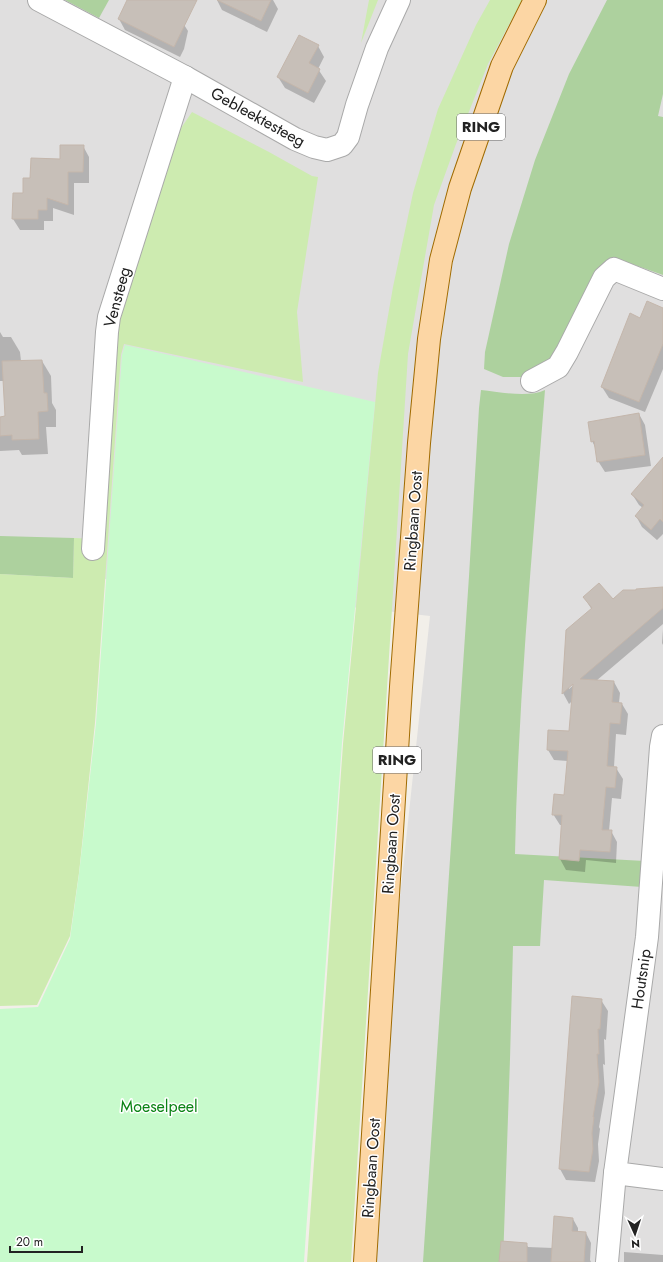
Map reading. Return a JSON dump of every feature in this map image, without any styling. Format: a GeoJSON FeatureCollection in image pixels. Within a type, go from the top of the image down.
{"type":"FeatureCollection","features":[{"type":"Feature","properties":{"kind":"main road","name":"Ringbaan Oost"},"geometry":{"type":"LineString","coordinates":[[365,1262],[401,695],[419,443],[429,339],[442,260],[460,188],[502,66],[535,0]]}},
{"type":"Feature","properties":{"kind":"street","name":"Gebleektesteeg"},"geometry":{"type":"LineString","coordinates":[[39,0],[185,77],[295,139],[314,147],[327,150],[342,145],[348,137],[357,105],[377,48],[399,0]]}},
{"type":"Feature","properties":{"kind":"street","name":"Vensteeg"},"geometry":{"type":"LineString","coordinates":[[93,550],[109,317],[185,77]]}},
{"type":"Feature","properties":{"kind":"street"},"geometry":{"type":"LineString","coordinates":[[532,382],[558,367],[604,278],[614,269],[663,289]]}},
{"type":"Feature","properties":{"kind":"street","name":"Houtsnip"},"geometry":{"type":"LineString","coordinates":[[608,1262],[615,1173],[655,938],[661,747],[663,736]]}},
{"type":"Feature","properties":{"kind":"street"},"geometry":{"type":"LineString","coordinates":[[615,1173],[663,1179]]}},
{"type":"Feature","properties":{"kind":"shaded area"},"geometry":{"type":"Polygon","coordinates":[[[0,0],[663,0],[663,1262],[361,1262],[430,616],[0,567],[0,0]]]}},
{"type":"Feature","properties":{"kind":"green space"},"geometry":{"type":"Polygon","coordinates":[[[65,0],[109,0],[99,18],[65,0]]]}},
{"type":"Feature","properties":{"kind":"green space"},"geometry":{"type":"Polygon","coordinates":[[[369,0],[378,0],[361,43],[369,0]]]}},
{"type":"Feature","properties":{"kind":"green space"},"geometry":{"type":"Polygon","coordinates":[[[490,0],[522,0],[488,64],[456,144],[434,205],[408,354],[351,1262],[307,1262],[343,744],[378,373],[393,287],[413,193],[438,109],[476,25],[490,0]]]}},
{"type":"Feature","properties":{"kind":"green space"},"geometry":{"type":"Polygon","coordinates":[[[607,0],[663,0],[663,94],[658,116],[663,117],[663,275],[629,263],[618,262],[558,362],[529,377],[503,377],[484,369],[485,352],[509,244],[535,160],[569,74],[607,0]]]}},
{"type":"Feature","properties":{"kind":"green space"},"geometry":{"type":"Polygon","coordinates":[[[192,112],[312,176],[318,177],[297,312],[303,382],[124,344],[121,355],[95,723],[79,873],[70,936],[37,1005],[0,1006],[0,574],[73,578],[74,538],[101,539],[110,347],[175,137],[192,112]]]}},
{"type":"Feature","properties":{"kind":"green space","name":"Moeselpeel"},"geometry":{"type":"Polygon","coordinates":[[[125,345],[375,402],[342,743],[304,1262],[0,1262],[0,1009],[38,1007],[70,939],[96,723],[122,355],[125,345]]]}},
{"type":"Feature","properties":{"kind":"green space"},"geometry":{"type":"Polygon","coordinates":[[[481,390],[530,394],[545,390],[519,738],[515,854],[645,861],[642,887],[544,880],[540,946],[513,946],[503,1262],[423,1262],[479,408],[481,390]]]}},
{"type":"Feature","properties":{"kind":"green space"},"geometry":{"type":"Polygon","coordinates":[[[0,536],[74,538],[73,578],[0,574],[0,536]]]}},
{"type":"Feature","properties":{"kind":"building"},"geometry":{"type":"Polygon","coordinates":[[[127,0],[197,0],[174,47],[118,19],[127,0]]]}},
{"type":"Feature","properties":{"kind":"building"},"geometry":{"type":"Polygon","coordinates":[[[217,0],[271,0],[261,21],[217,0]]]}},
{"type":"Feature","properties":{"kind":"building"},"geometry":{"type":"Polygon","coordinates":[[[299,35],[319,45],[309,63],[320,69],[308,93],[277,77],[299,35]]]}},
{"type":"Feature","properties":{"kind":"building"},"geometry":{"type":"Polygon","coordinates":[[[60,145],[84,145],[83,172],[68,172],[68,205],[47,198],[47,210],[38,210],[38,219],[12,219],[13,193],[23,193],[23,178],[30,178],[31,158],[60,159],[60,145]]]}},
{"type":"Feature","properties":{"kind":"building"},"geometry":{"type":"Polygon","coordinates":[[[647,301],[663,308],[663,344],[639,402],[601,387],[630,313],[640,318],[647,301]]]}},
{"type":"Feature","properties":{"kind":"building"},"geometry":{"type":"Polygon","coordinates":[[[42,360],[44,393],[47,393],[48,411],[38,412],[39,439],[12,440],[12,435],[0,436],[0,417],[5,416],[2,361],[42,360]]]}},
{"type":"Feature","properties":{"kind":"building"},"geometry":{"type":"Polygon","coordinates":[[[639,413],[645,455],[597,462],[594,441],[591,442],[588,422],[639,413]]]}},
{"type":"Feature","properties":{"kind":"building"},"geometry":{"type":"Polygon","coordinates":[[[663,457],[663,522],[660,519],[651,530],[635,516],[644,505],[631,494],[663,457]]]}},
{"type":"Feature","properties":{"kind":"building"},"geometry":{"type":"Polygon","coordinates":[[[599,583],[613,599],[623,590],[663,587],[663,608],[580,679],[614,681],[612,702],[622,703],[620,724],[610,723],[607,766],[617,767],[615,788],[606,787],[602,830],[612,830],[610,852],[580,850],[579,861],[559,859],[562,815],[552,815],[554,794],[564,795],[568,751],[547,750],[548,730],[569,731],[573,684],[562,694],[566,630],[592,608],[583,597],[599,583]]]}},
{"type":"Feature","properties":{"kind":"building"},"geometry":{"type":"Polygon","coordinates":[[[572,996],[602,999],[600,1029],[598,1029],[599,1054],[597,1054],[599,1082],[593,1117],[593,1149],[589,1172],[559,1169],[572,996]]]}},
{"type":"Feature","properties":{"kind":"building"},"geometry":{"type":"Polygon","coordinates":[[[554,1216],[573,1218],[572,1231],[586,1232],[584,1262],[551,1262],[554,1216]]]}},
{"type":"Feature","properties":{"kind":"building"},"geometry":{"type":"Polygon","coordinates":[[[501,1241],[527,1243],[527,1262],[499,1262],[501,1241]]]}}]}
